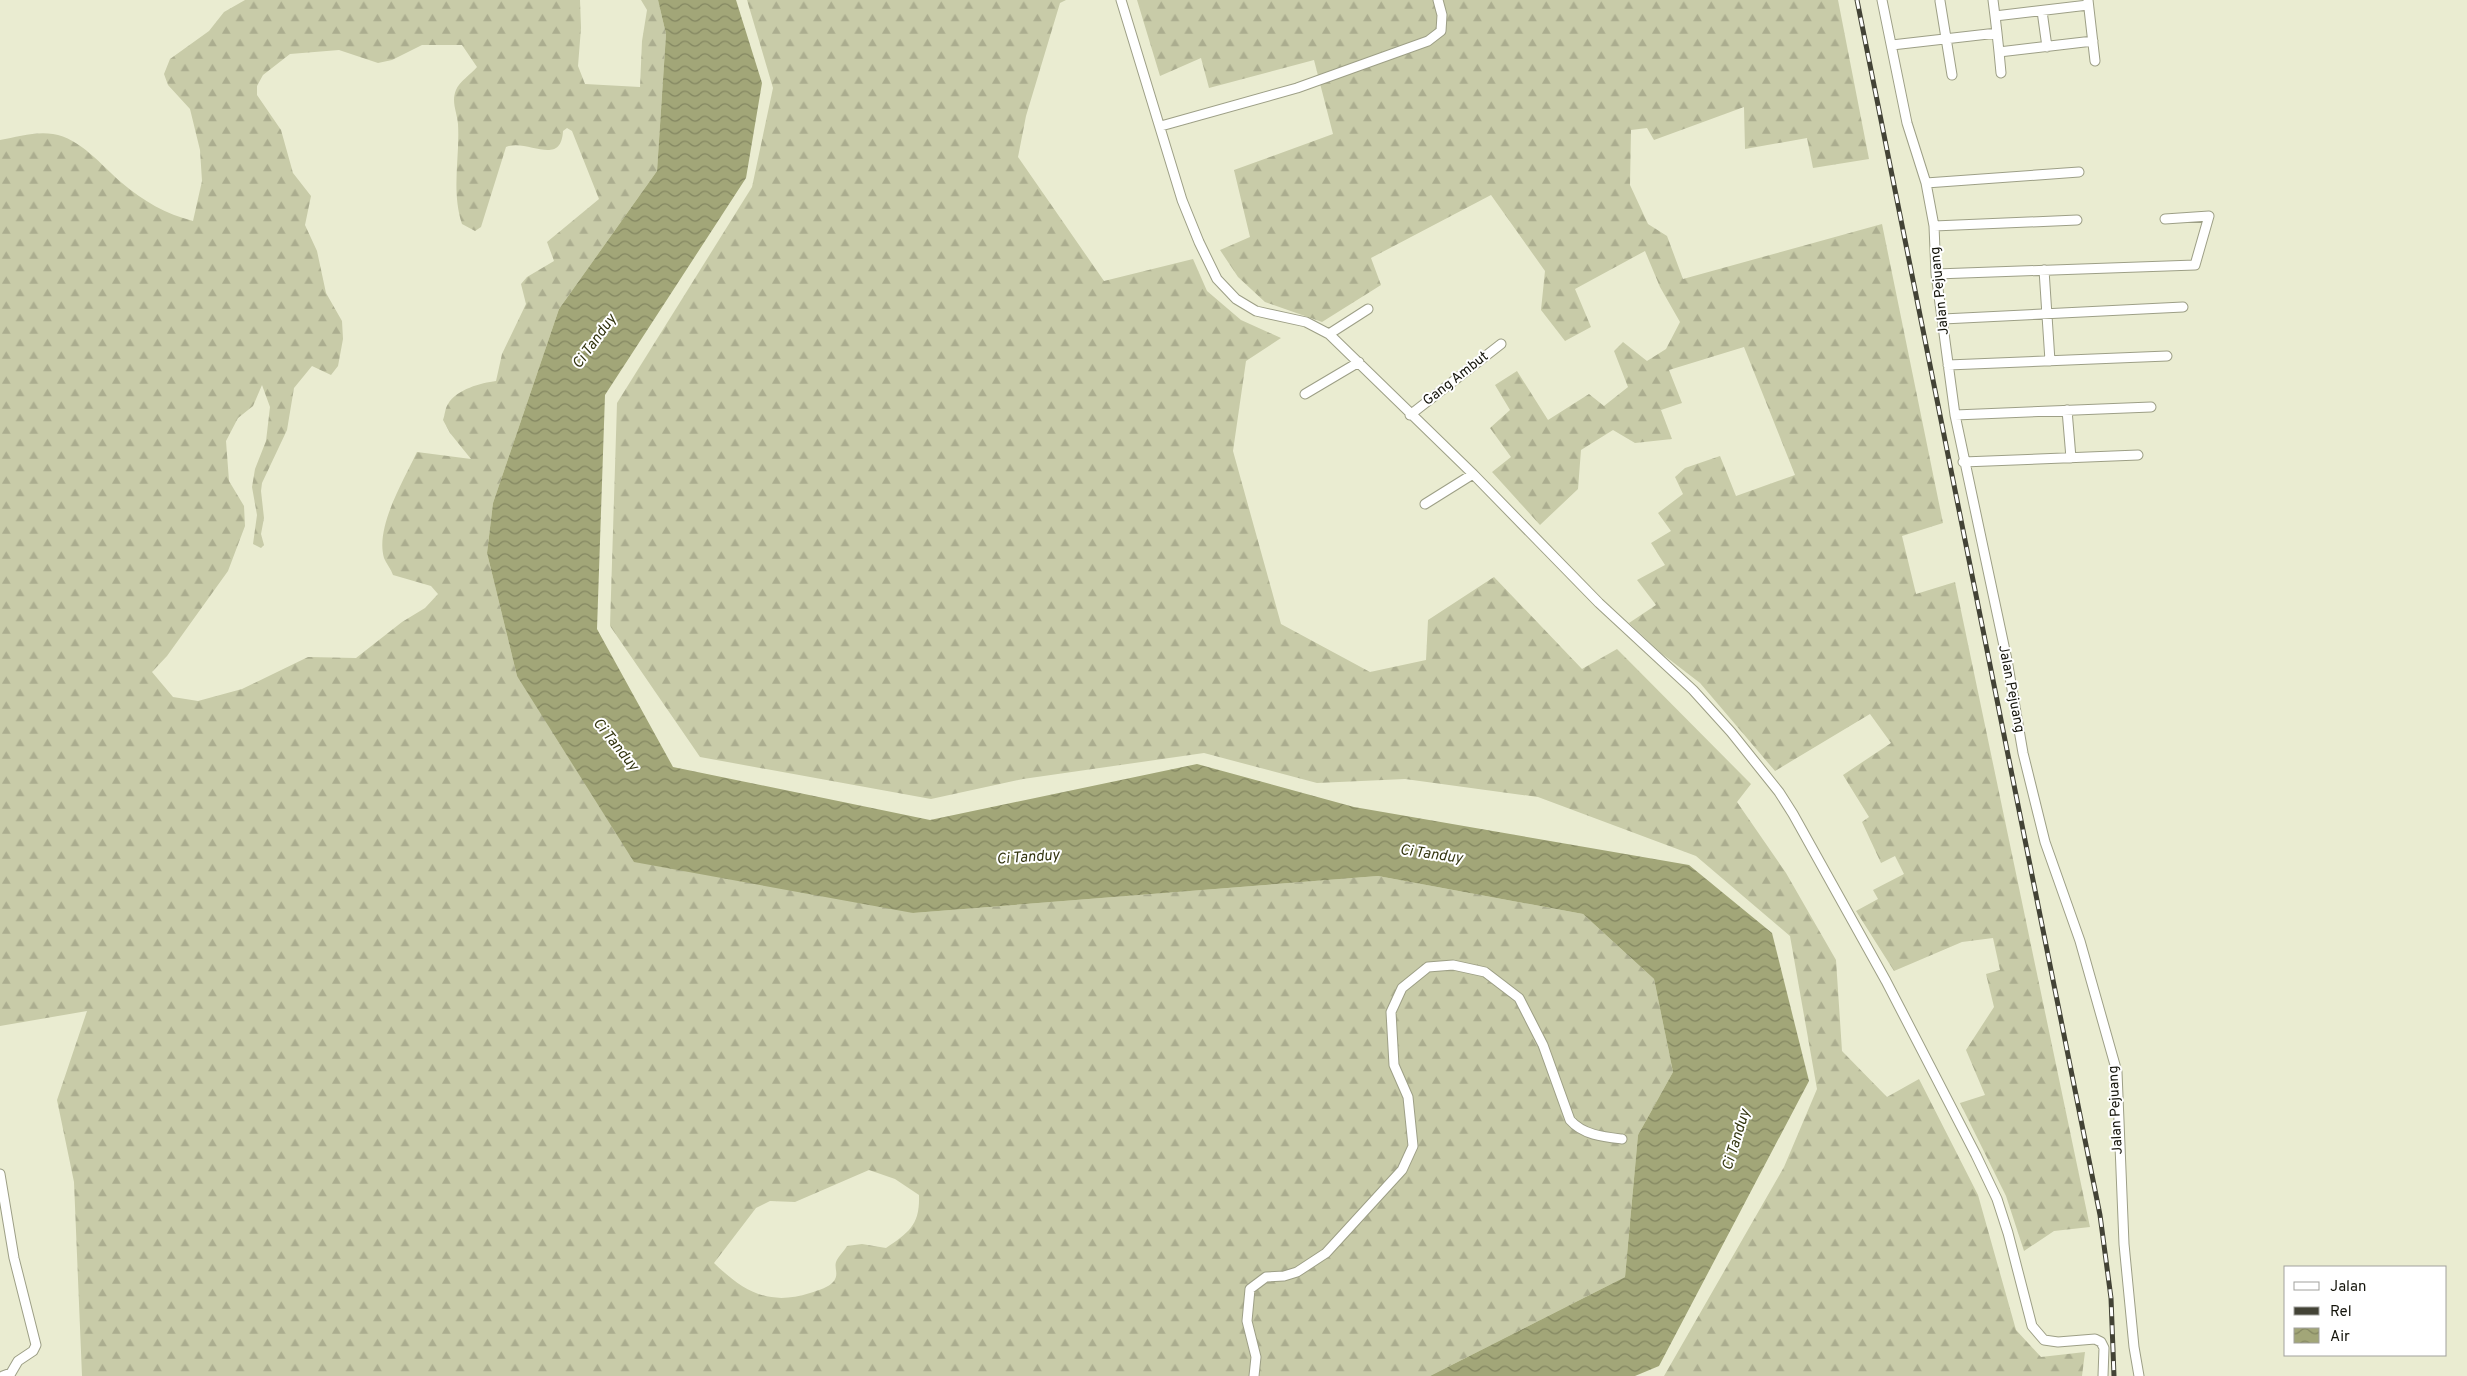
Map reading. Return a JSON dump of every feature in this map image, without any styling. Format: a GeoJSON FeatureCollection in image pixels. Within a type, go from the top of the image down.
{"type":"FeatureCollection","features":[{"type":"Feature","properties":{"kind":"street"},"geometry":{"type":"LineString","coordinates":[[1121,0],[1162,126],[1182,200],[1199,242],[1218,279],[1236,299],[1256,311],[1306,322],[1329,334],[1410,415],[1473,474],[1599,603],[1693,690],[1731,732],[1779,792],[1793,814],[1898,1004],[1976,1155],[1997,1199],[2008,1233],[2032,1326],[2044,1340],[2058,1342],[2095,1339],[2101,1342],[2104,1348],[2103,1376]]}},
{"type":"Feature","properties":{"kind":"street"},"geometry":{"type":"LineString","coordinates":[[1162,126],[1297,88],[1428,41],[1441,31],[1442,15],[1438,0]]}},
{"type":"Feature","properties":{"kind":"street","name":"Jalan Pejuang"},"geometry":{"type":"LineString","coordinates":[[1882,0],[1908,123],[1926,183],[1934,226],[1936,274],[1963,462],[2007,660],[2023,752],[2045,842],[2080,941],[2117,1072],[2124,1244],[2134,1347],[2139,1376]]}},
{"type":"Feature","properties":{"kind":"street"},"geometry":{"type":"LineString","coordinates":[[1993,0],[2001,73]]}},
{"type":"Feature","properties":{"kind":"street"},"geometry":{"type":"LineString","coordinates":[[1940,1],[1952,75]]}},
{"type":"Feature","properties":{"kind":"street"},"geometry":{"type":"LineString","coordinates":[[1994,16],[2042,11],[2088,3],[2095,62]]}},
{"type":"Feature","properties":{"kind":"street"},"geometry":{"type":"LineString","coordinates":[[2042,11],[2046,47]]}},
{"type":"Feature","properties":{"kind":"street"},"geometry":{"type":"LineString","coordinates":[[1892,45],[1996,33]]}},
{"type":"Feature","properties":{"kind":"street"},"geometry":{"type":"LineString","coordinates":[[1999,52],[2093,41]]}},
{"type":"Feature","properties":{"kind":"street"},"geometry":{"type":"LineString","coordinates":[[1926,183],[2079,172]]}},
{"type":"Feature","properties":{"kind":"street"},"geometry":{"type":"LineString","coordinates":[[1936,274],[2195,265],[2209,216],[2165,219]]}},
{"type":"Feature","properties":{"kind":"street"},"geometry":{"type":"LineString","coordinates":[[1934,226],[2077,220]]}},
{"type":"Feature","properties":{"kind":"street"},"geometry":{"type":"LineString","coordinates":[[2044,270],[2050,361]]}},
{"type":"Feature","properties":{"kind":"street"},"geometry":{"type":"LineString","coordinates":[[1943,319],[2183,307]]}},
{"type":"Feature","properties":{"kind":"street"},"geometry":{"type":"LineString","coordinates":[[1329,334],[1368,309]]}},
{"type":"Feature","properties":{"kind":"street","name":"Gang Ambut"},"geometry":{"type":"LineString","coordinates":[[1410,415],[1501,344]]}},
{"type":"Feature","properties":{"kind":"street"},"geometry":{"type":"LineString","coordinates":[[1948,365],[2167,356]]}},
{"type":"Feature","properties":{"kind":"street"},"geometry":{"type":"LineString","coordinates":[[1305,394],[1359,362]]}},
{"type":"Feature","properties":{"kind":"street"},"geometry":{"type":"LineString","coordinates":[[1955,415],[2151,407]]}},
{"type":"Feature","properties":{"kind":"street"},"geometry":{"type":"LineString","coordinates":[[2067,410],[2071,458]]}},
{"type":"Feature","properties":{"kind":"street"},"geometry":{"type":"LineString","coordinates":[[1963,462],[2138,455]]}},
{"type":"Feature","properties":{"kind":"street"},"geometry":{"type":"LineString","coordinates":[[1425,504],[1473,474]]}},
{"type":"Feature","properties":{"kind":"street"},"geometry":{"type":"LineString","coordinates":[[1254,1376],[1256,1357],[1247,1320],[1250,1289],[1266,1277],[1284,1276],[1297,1272],[1326,1253],[1402,1170],[1413,1146],[1408,1097],[1394,1065],[1391,1012],[1402,988],[1428,967],[1453,965],[1485,972],[1519,998],[1543,1045],[1570,1120],[1575,1126],[1598,1136],[1622,1139]]}},
{"type":"Feature","properties":{"kind":"street"},"geometry":{"type":"LineString","coordinates":[[0,1174],[14,1258],[36,1344],[33,1351],[18,1360],[11,1373],[3,1376]]}},
{"type":"Feature","properties":{"kind":"green space"},"geometry":{"type":"Polygon","coordinates":[[[245,0],[580,0],[581,28],[578,66],[585,84],[640,87],[642,41],[647,10],[641,0],[658,0],[666,34],[657,171],[559,309],[493,503],[487,553],[517,676],[913,913],[1378,876],[1583,914],[1654,979],[1673,1072],[1638,1135],[1625,1277],[1430,1376],[82,1376],[74,1182],[57,1100],[87,1011],[0,1026],[0,140],[40,133],[63,137],[81,147],[138,196],[164,211],[193,221],[202,181],[200,150],[190,109],[168,85],[164,74],[170,59],[209,31],[224,12],[245,0]],[[422,45],[392,60],[378,63],[339,50],[290,54],[263,75],[257,86],[257,95],[281,130],[293,173],[311,196],[305,225],[317,251],[326,293],[342,321],[343,339],[338,366],[331,375],[312,366],[294,388],[287,430],[262,483],[264,518],[261,534],[264,545],[261,548],[253,544],[257,515],[252,487],[255,469],[266,441],[270,407],[262,385],[253,406],[238,418],[226,441],[229,481],[244,506],[245,526],[228,571],[167,656],[152,672],[173,697],[198,701],[242,689],[308,657],[356,658],[402,622],[425,608],[438,594],[431,586],[393,575],[385,560],[382,546],[387,518],[392,504],[417,452],[471,459],[450,433],[443,420],[447,406],[457,394],[483,383],[496,381],[502,354],[526,304],[521,284],[527,277],[554,261],[547,242],[599,199],[572,131],[567,128],[563,131],[561,142],[556,148],[550,150],[514,145],[506,147],[481,227],[475,231],[462,224],[456,186],[458,124],[454,99],[462,81],[477,67],[462,45],[422,45]],[[869,1170],[795,1202],[770,1201],[756,1208],[714,1263],[747,1289],[770,1297],[795,1297],[817,1291],[829,1285],[835,1278],[836,1262],[847,1246],[862,1244],[886,1248],[912,1227],[918,1214],[919,1195],[895,1179],[869,1170]]]}},
{"type":"Feature","properties":{"kind":"green space"},"geometry":{"type":"Polygon","coordinates":[[[747,0],[1066,0],[1060,3],[1026,116],[1018,157],[1104,281],[1193,259],[1207,291],[1241,320],[1281,338],[1246,361],[1233,451],[1281,624],[1370,672],[1426,660],[1428,620],[1494,577],[1582,669],[1617,649],[1751,784],[1737,802],[1786,873],[1836,960],[1842,1051],[1887,1097],[1919,1079],[1978,1195],[2016,1330],[2041,1357],[2085,1352],[2082,1376],[1664,1376],[1784,1167],[1817,1089],[1790,936],[1696,856],[1538,797],[1405,779],[1317,783],[1204,753],[1023,779],[931,799],[700,757],[610,626],[617,403],[752,187],[773,88],[747,0]]]}},
{"type":"Feature","properties":{"kind":"green space"},"geometry":{"type":"Polygon","coordinates":[[[1137,0],[1838,0],[1869,159],[1813,168],[1807,138],[1745,149],[1744,107],[1654,140],[1647,128],[1631,130],[1630,185],[1648,224],[1667,236],[1683,279],[1882,224],[1943,523],[1902,536],[1916,594],[1955,582],[2090,1227],[2054,1231],[2024,1251],[2006,1196],[1960,1103],[1985,1095],[1966,1050],[1994,1007],[1986,974],[2000,970],[1993,938],[1962,942],[1894,971],[1856,911],[1878,899],[1873,890],[1904,874],[1895,856],[1881,863],[1862,822],[1869,817],[1843,775],[1891,743],[1870,714],[1775,771],[1700,683],[1661,653],[1629,623],[1656,605],[1637,580],[1665,565],[1651,543],[1671,531],[1658,513],[1683,494],[1675,477],[1685,468],[1720,456],[1736,496],[1795,475],[1744,347],[1669,370],[1682,403],[1661,410],[1672,439],[1635,443],[1613,430],[1581,450],[1578,489],[1540,525],[1492,472],[1511,457],[1490,428],[1510,410],[1495,385],[1517,371],[1548,420],[1589,394],[1604,406],[1628,387],[1614,351],[1623,342],[1647,361],[1666,349],[1680,322],[1660,287],[1645,251],[1575,289],[1591,327],[1565,341],[1541,310],[1545,271],[1491,195],[1371,258],[1381,285],[1322,322],[1265,302],[1238,277],[1220,250],[1250,237],[1234,170],[1333,134],[1314,60],[1209,88],[1201,58],[1160,76],[1137,0]]]}},
{"type":"Feature","properties":{"kind":"water","name":"Ci Tanduy"},"geometry":{"type":"Polygon","coordinates":[[[658,0],[736,0],[762,83],[746,178],[605,395],[597,629],[673,767],[930,820],[1197,764],[1354,807],[1689,865],[1772,933],[1809,1081],[1659,1366],[1635,1376],[1430,1376],[1625,1277],[1638,1135],[1673,1072],[1654,979],[1583,914],[1378,876],[913,913],[634,862],[517,676],[487,553],[493,503],[559,309],[657,171],[666,34],[658,0]]]}},
{"type":"Feature","properties":{"kind":"railway"},"geometry":{"type":"LineString","coordinates":[[1857,0],[2100,1215],[2111,1298],[2114,1376]]}}]}
